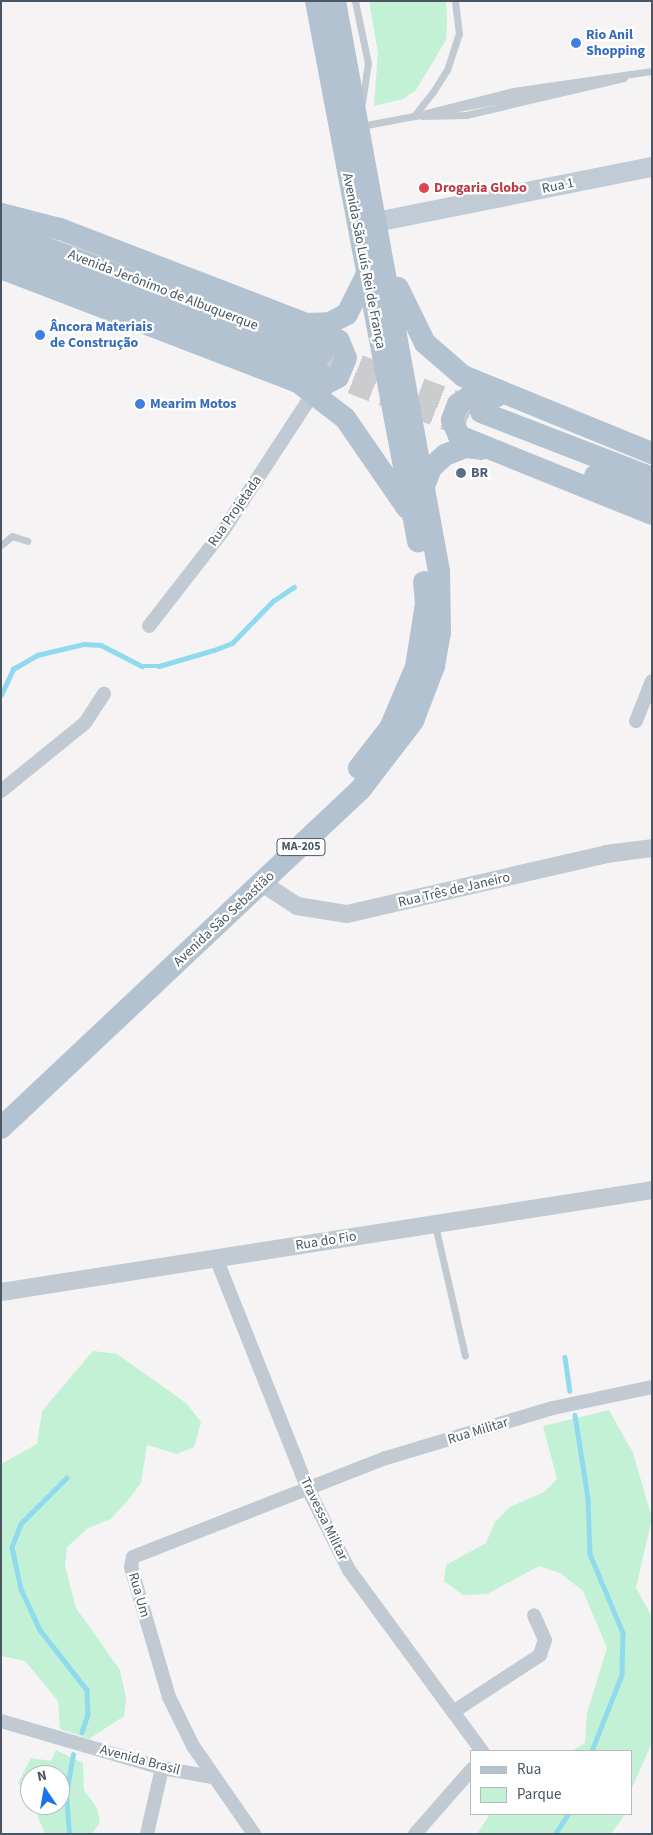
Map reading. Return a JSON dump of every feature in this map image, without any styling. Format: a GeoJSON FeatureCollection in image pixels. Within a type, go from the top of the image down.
{"type":"FeatureCollection","features":[{"type":"Feature","properties":{"kind":"main road","name":"Avenida São Luís Rei de França"},"geometry":{"type":"LineString","coordinates":[[316,1],[414,520]]}},
{"type":"Feature","properties":{"kind":"main road","name":"Avenida São Luís Rei de França"},"geometry":{"type":"LineString","coordinates":[[335,1],[424,486]]}},
{"type":"Feature","properties":{"kind":"main road","name":"Rua 1"},"geometry":{"type":"LineString","coordinates":[[376,222],[652,167]]}},
{"type":"Feature","properties":{"kind":"main road"},"geometry":{"type":"LineString","coordinates":[[1,214],[60,229],[306,324],[339,340],[346,362],[338,377],[327,384],[306,387]]}},
{"type":"Feature","properties":{"kind":"main road"},"geometry":{"type":"LineString","coordinates":[[376,222],[402,298],[425,343],[463,376],[652,454]]}},
{"type":"Feature","properties":{"kind":"main road","name":"Avenida Jerônimo de Albuquerque"},"geometry":{"type":"LineString","coordinates":[[1,231],[320,361],[1,251]]}},
{"type":"Feature","properties":{"kind":"main road"},"geometry":{"type":"LineString","coordinates":[[1,268],[306,387],[357,433],[414,520]]}},
{"type":"Feature","properties":{"kind":"main road"},"geometry":{"type":"LineString","coordinates":[[306,324],[330,324],[347,314],[367,274]]}},
{"type":"Feature","properties":{"kind":"main road"},"geometry":{"type":"LineString","coordinates":[[518,400],[478,393],[458,404],[453,416],[456,433],[480,431],[652,478]]}},
{"type":"Feature","properties":{"kind":"main road"},"geometry":{"type":"LineString","coordinates":[[424,486],[431,468],[444,455],[465,447],[480,431]]}},
{"type":"Feature","properties":{"kind":"main road"},"geometry":{"type":"LineString","coordinates":[[480,431],[652,497]]}},
{"type":"Feature","properties":{"kind":"main road"},"geometry":{"type":"LineString","coordinates":[[480,431],[652,514]]}},
{"type":"Feature","properties":{"kind":"main road","name":"Avenida São Sebastião"},"geometry":{"type":"LineString","coordinates":[[1,1128],[262,883],[378,769],[425,694],[435,658],[441,602],[424,486]]}},
{"type":"Feature","properties":{"kind":"main road","name":"Avenida São Sebastião"},"geometry":{"type":"LineString","coordinates":[[1,1106],[250,877],[372,754],[404,700],[422,636],[424,574],[414,520]]}},
{"type":"Feature","properties":{"kind":"street","name":"Rua Projetada"},"geometry":{"type":"LineString","coordinates":[[149,626],[223,531],[306,387]]}},
{"type":"Feature","properties":{"kind":"street"},"geometry":{"type":"LineString","coordinates":[[636,721],[652,681]]}},
{"type":"Feature","properties":{"kind":"street"},"geometry":{"type":"LineString","coordinates":[[1,791],[85,723],[104,694]]}},
{"type":"Feature","properties":{"kind":"street","name":"Rua Três de Janeiro"},"geometry":{"type":"LineString","coordinates":[[262,883],[297,906],[346,914],[606,854],[652,848]]}},
{"type":"Feature","properties":{"kind":"street","name":"Rua do Fio"},"geometry":{"type":"LineString","coordinates":[[1,1292],[652,1190]]}},
{"type":"Feature","properties":{"kind":"street","name":"Travessa Militar"},"geometry":{"type":"LineString","coordinates":[[216,1258],[307,1487],[349,1570],[481,1750]]}},
{"type":"Feature","properties":{"kind":"street","name":"Rua Militar"},"geometry":{"type":"LineString","coordinates":[[307,1487],[553,1408],[652,1387]]}},
{"type":"Feature","properties":{"kind":"street","name":"Rua Um"},"geometry":{"type":"LineString","coordinates":[[212,1776],[167,1692],[130,1562],[307,1487]]}},
{"type":"Feature","properties":{"kind":"street"},"geometry":{"type":"LineString","coordinates":[[453,1712],[540,1655],[545,1640],[534,1615]]}},
{"type":"Feature","properties":{"kind":"street","name":"Avenida Brasil"},"geometry":{"type":"LineString","coordinates":[[1,1721],[162,1768],[212,1776]]}},
{"type":"Feature","properties":{"kind":"street"},"geometry":{"type":"LineString","coordinates":[[147,1834],[162,1768]]}},
{"type":"Feature","properties":{"kind":"street"},"geometry":{"type":"LineString","coordinates":[[415,1834],[470,1771]]}},
{"type":"Feature","properties":{"kind":"street"},"geometry":{"type":"LineString","coordinates":[[212,1776],[254,1834]]}},
{"type":"Feature","properties":{"kind":"lane"},"geometry":{"type":"LineString","coordinates":[[355,1],[368,63],[358,126],[414,116],[513,90],[583,78],[632,76]]}},
{"type":"Feature","properties":{"kind":"lane"},"geometry":{"type":"LineString","coordinates":[[414,116],[447,70],[454,52],[459,34],[455,1]]}},
{"type":"Feature","properties":{"kind":"lane"},"geometry":{"type":"LineString","coordinates":[[414,116],[466,115],[593,89],[652,71]]}},
{"type":"Feature","properties":{"kind":"lane"},"geometry":{"type":"LineString","coordinates":[[1,545],[12,536],[26,541]]}},
{"type":"Feature","properties":{"kind":"lane"},"geometry":{"type":"LineString","coordinates":[[435,1225],[465,1356]]}},
{"type":"Feature","properties":{"kind":"green space"},"geometry":{"type":"Polygon","coordinates":[[[369,1],[446,1],[447,22],[446,40],[416,90],[403,99],[374,106],[378,53],[369,1]]]}},
{"type":"Feature","properties":{"kind":"green space"},"geometry":{"type":"Polygon","coordinates":[[[93,1351],[117,1354],[186,1403],[201,1422],[194,1447],[177,1454],[147,1445],[141,1483],[128,1500],[111,1519],[88,1528],[67,1547],[65,1566],[76,1608],[120,1670],[126,1698],[124,1716],[89,1739],[60,1729],[58,1701],[25,1661],[1,1656],[1,1464],[37,1444],[42,1411],[93,1351]]]}},
{"type":"Feature","properties":{"kind":"green space"},"geometry":{"type":"Polygon","coordinates":[[[609,1410],[633,1453],[652,1518],[636,1588],[652,1617],[652,1743],[633,1786],[633,1750],[574,1750],[585,1743],[587,1713],[607,1648],[583,1591],[560,1573],[539,1566],[487,1594],[463,1595],[444,1581],[446,1565],[486,1543],[495,1522],[510,1507],[544,1492],[557,1479],[543,1426],[609,1410]]]}},
{"type":"Feature","properties":{"kind":"green space"},"geometry":{"type":"Polygon","coordinates":[[[56,1750],[83,1763],[84,1790],[97,1808],[100,1822],[92,1834],[45,1834],[37,1815],[70,1815],[70,1765],[27,1765],[31,1758],[51,1761],[56,1750]]]}},
{"type":"Feature","properties":{"kind":"green space"},"geometry":{"type":"Polygon","coordinates":[[[489,1815],[624,1815],[611,1834],[477,1834],[489,1815]]]}},
{"type":"Feature","properties":{"kind":"waterway"},"geometry":{"type":"LineString","coordinates":[[1,695],[13,669],[37,655],[84,644],[101,645],[142,666],[159,666],[214,650],[232,643],[273,601],[294,587]]}},
{"type":"Feature","properties":{"kind":"waterway"},"geometry":{"type":"LineString","coordinates":[[565,1357],[570,1391]]}},
{"type":"Feature","properties":{"kind":"waterway"},"geometry":{"type":"LineString","coordinates":[[575,1415],[588,1498],[590,1554],[623,1633],[622,1675],[592,1750]]}},
{"type":"Feature","properties":{"kind":"waterway"},"geometry":{"type":"LineString","coordinates":[[67,1478],[21,1524],[12,1547],[21,1589],[40,1630],[87,1690],[88,1714],[82,1732]]}},
{"type":"Feature","properties":{"kind":"waterway"},"geometry":{"type":"LineString","coordinates":[[69,1834],[66,1794],[73,1755]]}},
{"type":"Feature","properties":{"kind":"waterway"},"geometry":{"type":"LineString","coordinates":[[555,1834],[567,1815]]}},
{"type":"Feature","properties":{"kind":"tunnel"},"geometry":{"type":"LineString","coordinates":[[328,354],[476,410]]}},
{"type":"Feature","properties":{"kind":"tunnel"},"geometry":{"type":"LineString","coordinates":[[321,371],[475,430]]}},
{"type":"Feature","properties":{"kind":"place","name":"Rio Anil Shopping"},"geometry":{"type":"Point","coordinates":[576,43]}},
{"type":"Feature","properties":{"kind":"place","name":"Drogaria Globo"},"geometry":{"type":"Point","coordinates":[424,188]}},
{"type":"Feature","properties":{"kind":"place","name":"Âncora Materiais de Construção"},"geometry":{"type":"Point","coordinates":[40,335]}},
{"type":"Feature","properties":{"kind":"place","name":"Mearim Motos"},"geometry":{"type":"Point","coordinates":[140,404]}},
{"type":"Feature","properties":{"kind":"place","name":"BR"},"geometry":{"type":"Point","coordinates":[461,473]}}]}
